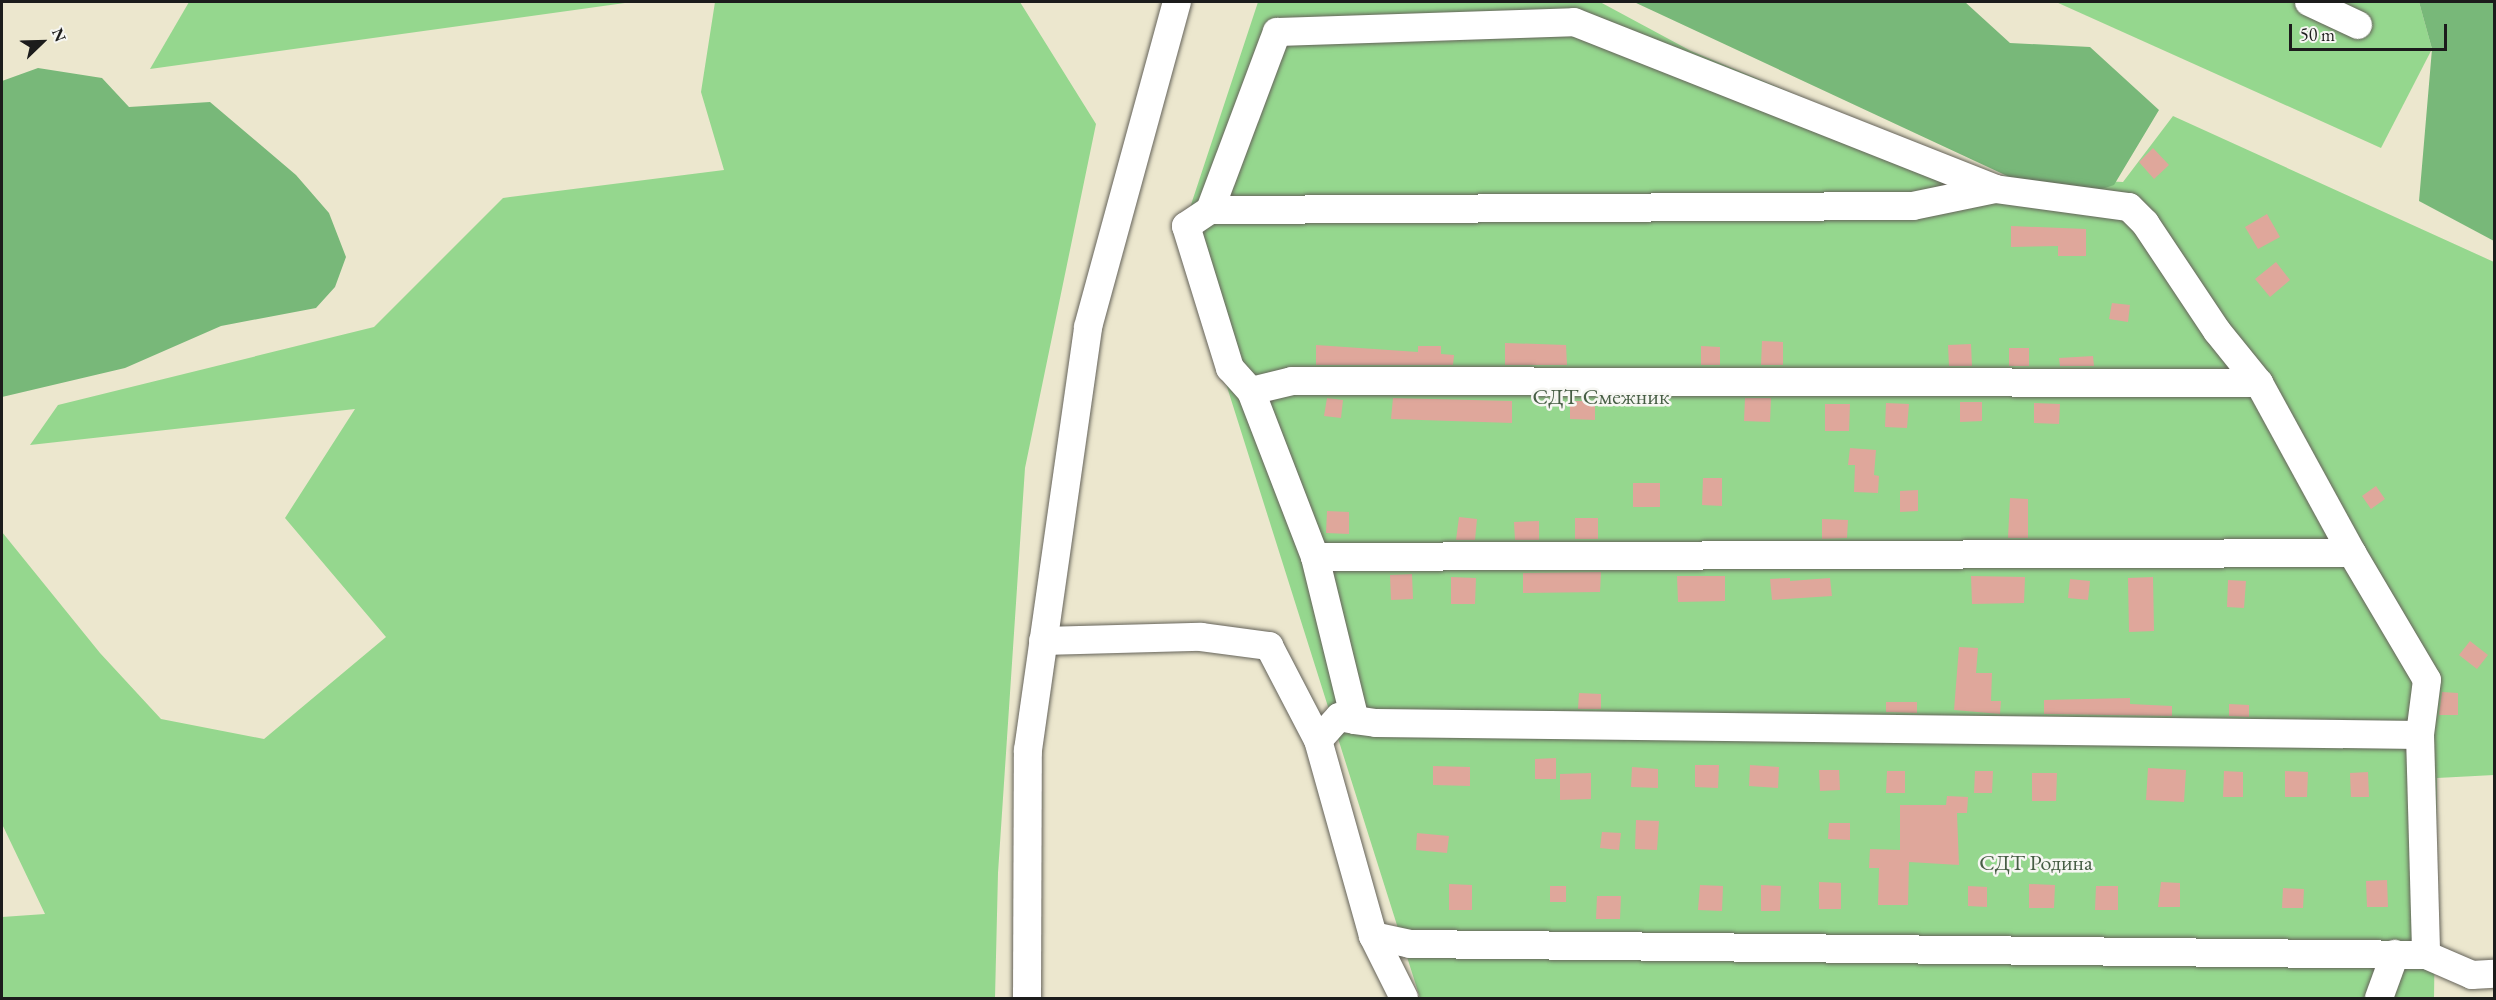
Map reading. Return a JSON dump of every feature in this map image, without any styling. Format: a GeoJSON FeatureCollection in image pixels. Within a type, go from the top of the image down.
{"type":"FeatureCollection","features":[{"type":"Feature","properties":{"kind":"street"},"geometry":{"type":"LineString","coordinates":[[1027,999],[1028,750],[1088,327],[1177,2]]}},
{"type":"Feature","properties":{"kind":"street"},"geometry":{"type":"LineString","coordinates":[[2308,2],[2358,25]]}},
{"type":"Feature","properties":{"kind":"street"},"geometry":{"type":"LineString","coordinates":[[1210,210],[1277,32],[1563,22],[1574,22],[1995,189],[2129,207],[2145,223],[2217,331],[2259,383],[2352,553],[2427,680],[2420,735],[2426,955]]}},
{"type":"Feature","properties":{"kind":"street"},"geometry":{"type":"LineString","coordinates":[[1355,720],[1315,557],[1251,391],[1230,368],[1186,226],[1210,210],[1913,206],[1995,189]]}},
{"type":"Feature","properties":{"kind":"street"},"geometry":{"type":"LineString","coordinates":[[1251,391],[1292,381],[2259,383]]}},
{"type":"Feature","properties":{"kind":"street"},"geometry":{"type":"LineString","coordinates":[[1315,557],[2352,553]]}},
{"type":"Feature","properties":{"kind":"street"},"geometry":{"type":"LineString","coordinates":[[1043,641],[1201,638],[1269,646],[1318,740],[1373,936],[1404,999]]}},
{"type":"Feature","properties":{"kind":"street"},"geometry":{"type":"LineString","coordinates":[[1318,740],[1339,717],[1376,723],[2420,735]]}},
{"type":"Feature","properties":{"kind":"street"},"geometry":{"type":"LineString","coordinates":[[1373,936],[1410,944],[2426,955],[2472,975],[2494,974]]}},
{"type":"Feature","properties":{"kind":"street"},"geometry":{"type":"LineString","coordinates":[[2379,999],[2395,954]]}},
{"type":"Feature","properties":{"kind":"green space"},"geometry":{"type":"Polygon","coordinates":[[[189,2],[632,2],[150,69],[189,2]]]}},
{"type":"Feature","properties":{"kind":"green space"},"geometry":{"type":"Polygon","coordinates":[[[715,2],[1020,2],[1096,124],[1025,468],[998,873],[995,998],[2,998],[2,917],[45,914],[2,824],[2,532],[100,653],[161,719],[264,739],[386,637],[285,518],[355,409],[30,445],[58,405],[374,327],[503,198],[724,170],[701,92],[715,2]]]}},
{"type":"Feature","properties":{"kind":"green space","name":"СДТ Смежник"},"geometry":{"type":"Polygon","coordinates":[[[1258,2],[1600,2],[1691,51],[1989,175],[2123,182],[2173,116],[2494,262],[2494,775],[2437,778],[2434,998],[1420,998],[1180,238],[1258,2]]]}},
{"type":"Feature","properties":{"kind":"green space"},"geometry":{"type":"Polygon","coordinates":[[[1634,2],[1965,2],[2010,43],[2090,47],[2159,110],[2114,185],[2063,202],[1634,2]]]}},
{"type":"Feature","properties":{"kind":"green space"},"geometry":{"type":"Polygon","coordinates":[[[2056,2],[2419,2],[2432,49],[2381,148],[2056,2]]]}},
{"type":"Feature","properties":{"kind":"green space"},"geometry":{"type":"Polygon","coordinates":[[[2419,2],[2494,2],[2494,241],[2419,201],[2432,49],[2419,2]]]}},
{"type":"Feature","properties":{"kind":"green space"},"geometry":{"type":"Polygon","coordinates":[[[38,68],[102,78],[129,107],[210,102],[296,175],[329,213],[346,257],[335,287],[316,308],[221,326],[125,368],[2,397],[2,81],[38,68]]]}},
{"type":"Feature","properties":{"kind":"building"},"geometry":{"type":"Polygon","coordinates":[[[2153,148],[2169,165],[2154,179],[2139,162],[2153,148]]]}},
{"type":"Feature","properties":{"kind":"building"},"geometry":{"type":"Polygon","coordinates":[[[2267,214],[2280,237],[2258,249],[2245,227],[2267,214]]]}},
{"type":"Feature","properties":{"kind":"building"},"geometry":{"type":"Polygon","coordinates":[[[2011,226],[2086,229],[2086,256],[2058,256],[2058,246],[2011,247],[2011,226]]]}},
{"type":"Feature","properties":{"kind":"building"},"geometry":{"type":"Polygon","coordinates":[[[2276,262],[2290,280],[2270,297],[2255,279],[2276,262]]]}},
{"type":"Feature","properties":{"kind":"building"},"geometry":{"type":"Polygon","coordinates":[[[2112,303],[2130,305],[2128,322],[2109,319],[2112,303]]]}},
{"type":"Feature","properties":{"kind":"building"},"geometry":{"type":"Polygon","coordinates":[[[1762,341],[1783,342],[1783,365],[1761,365],[1762,341]]]}},
{"type":"Feature","properties":{"kind":"building"},"geometry":{"type":"Polygon","coordinates":[[[1505,343],[1566,345],[1567,365],[1505,365],[1505,343]]]}},
{"type":"Feature","properties":{"kind":"building"},"geometry":{"type":"Polygon","coordinates":[[[1971,344],[1972,366],[1949,366],[1948,345],[1971,344]]]}},
{"type":"Feature","properties":{"kind":"building"},"geometry":{"type":"Polygon","coordinates":[[[1316,345],[1418,352],[1418,346],[1441,346],[1441,354],[1454,355],[1453,365],[1316,365],[1316,345]]]}},
{"type":"Feature","properties":{"kind":"building"},"geometry":{"type":"Polygon","coordinates":[[[1701,346],[1720,347],[1720,365],[1701,365],[1701,346]]]}},
{"type":"Feature","properties":{"kind":"building"},"geometry":{"type":"Polygon","coordinates":[[[2009,348],[2029,348],[2029,366],[2009,366],[2009,348]]]}},
{"type":"Feature","properties":{"kind":"building"},"geometry":{"type":"Polygon","coordinates":[[[2093,356],[2094,366],[2060,366],[2059,358],[2093,356]]]}},
{"type":"Feature","properties":{"kind":"building"},"geometry":{"type":"Polygon","coordinates":[[[1327,398],[1343,400],[1341,418],[1324,416],[1327,398]]]}},
{"type":"Feature","properties":{"kind":"building"},"geometry":{"type":"Polygon","coordinates":[[[1393,398],[1512,401],[1512,423],[1391,419],[1393,398]]]}},
{"type":"Feature","properties":{"kind":"building"},"geometry":{"type":"Polygon","coordinates":[[[1745,398],[1771,398],[1770,422],[1744,421],[1745,398]]]}},
{"type":"Feature","properties":{"kind":"building"},"geometry":{"type":"Polygon","coordinates":[[[1570,401],[1595,401],[1595,420],[1570,419],[1570,401]]]}},
{"type":"Feature","properties":{"kind":"building"},"geometry":{"type":"Polygon","coordinates":[[[1960,402],[1982,402],[1982,421],[1960,422],[1960,402]]]}},
{"type":"Feature","properties":{"kind":"building"},"geometry":{"type":"Polygon","coordinates":[[[1886,403],[1909,404],[1907,428],[1885,427],[1886,403]]]}},
{"type":"Feature","properties":{"kind":"building"},"geometry":{"type":"Polygon","coordinates":[[[2034,403],[2060,404],[2059,424],[2034,423],[2034,403]]]}},
{"type":"Feature","properties":{"kind":"building"},"geometry":{"type":"Polygon","coordinates":[[[1825,404],[1850,404],[1849,431],[1825,431],[1825,404]]]}},
{"type":"Feature","properties":{"kind":"building"},"geometry":{"type":"Polygon","coordinates":[[[1850,448],[1876,450],[1874,475],[1879,476],[1878,493],[1854,492],[1855,465],[1848,465],[1850,448]]]}},
{"type":"Feature","properties":{"kind":"building"},"geometry":{"type":"Polygon","coordinates":[[[1703,478],[1722,478],[1722,506],[1702,505],[1703,478]]]}},
{"type":"Feature","properties":{"kind":"building"},"geometry":{"type":"Polygon","coordinates":[[[1633,483],[1660,483],[1660,507],[1633,507],[1633,483]]]}},
{"type":"Feature","properties":{"kind":"building"},"geometry":{"type":"Polygon","coordinates":[[[2376,486],[2385,499],[2371,509],[2362,496],[2376,486]]]}},
{"type":"Feature","properties":{"kind":"building"},"geometry":{"type":"Polygon","coordinates":[[[1918,490],[1918,511],[1900,512],[1900,491],[1918,490]]]}},
{"type":"Feature","properties":{"kind":"building"},"geometry":{"type":"Polygon","coordinates":[[[2010,498],[2028,499],[2028,538],[2008,538],[2010,498]]]}},
{"type":"Feature","properties":{"kind":"building"},"geometry":{"type":"Polygon","coordinates":[[[1327,511],[1349,512],[1349,534],[1326,533],[1327,511]]]}},
{"type":"Feature","properties":{"kind":"building"},"geometry":{"type":"Polygon","coordinates":[[[1459,517],[1477,519],[1475,540],[1456,540],[1459,517]]]}},
{"type":"Feature","properties":{"kind":"building"},"geometry":{"type":"Polygon","coordinates":[[[1575,518],[1598,518],[1598,539],[1575,539],[1575,518]]]}},
{"type":"Feature","properties":{"kind":"building"},"geometry":{"type":"Polygon","coordinates":[[[1822,519],[1848,520],[1847,538],[1822,539],[1822,519]]]}},
{"type":"Feature","properties":{"kind":"building"},"geometry":{"type":"Polygon","coordinates":[[[1539,521],[1539,540],[1515,540],[1514,522],[1539,521]]]}},
{"type":"Feature","properties":{"kind":"building"},"geometry":{"type":"Polygon","coordinates":[[[1601,572],[1600,592],[1523,593],[1523,573],[1601,572]]]}},
{"type":"Feature","properties":{"kind":"building"},"geometry":{"type":"Polygon","coordinates":[[[1412,574],[1413,599],[1391,600],[1390,575],[1412,574]]]}},
{"type":"Feature","properties":{"kind":"building"},"geometry":{"type":"Polygon","coordinates":[[[1677,576],[1725,576],[1725,601],[1678,602],[1677,576]]]}},
{"type":"Feature","properties":{"kind":"building"},"geometry":{"type":"Polygon","coordinates":[[[1971,576],[2025,577],[2024,603],[1972,604],[1971,576]]]}},
{"type":"Feature","properties":{"kind":"building"},"geometry":{"type":"Polygon","coordinates":[[[1451,577],[1476,578],[1475,604],[1451,604],[1451,577]]]}},
{"type":"Feature","properties":{"kind":"building"},"geometry":{"type":"Polygon","coordinates":[[[2153,577],[2154,631],[2129,632],[2128,578],[2153,577]]]}},
{"type":"Feature","properties":{"kind":"building"},"geometry":{"type":"Polygon","coordinates":[[[1790,578],[1790,581],[1830,578],[1832,596],[1772,600],[1770,579],[1790,578]]]}},
{"type":"Feature","properties":{"kind":"building"},"geometry":{"type":"Polygon","coordinates":[[[2070,579],[2090,581],[2088,600],[2068,598],[2070,579]]]}},
{"type":"Feature","properties":{"kind":"building"},"geometry":{"type":"Polygon","coordinates":[[[2228,580],[2246,581],[2244,608],[2227,607],[2228,580]]]}},
{"type":"Feature","properties":{"kind":"building"},"geometry":{"type":"Polygon","coordinates":[[[2470,641],[2488,655],[2477,669],[2459,655],[2470,641]]]}},
{"type":"Feature","properties":{"kind":"building"},"geometry":{"type":"Polygon","coordinates":[[[1959,647],[1978,648],[1976,673],[1992,673],[1991,701],[2001,701],[2000,714],[1954,710],[1959,647]]]}},
{"type":"Feature","properties":{"kind":"building"},"geometry":{"type":"Polygon","coordinates":[[[2442,692],[2458,693],[2458,715],[2439,715],[2442,692]]]}},
{"type":"Feature","properties":{"kind":"building"},"geometry":{"type":"Polygon","coordinates":[[[1579,693],[1601,694],[1601,709],[1578,709],[1579,693]]]}},
{"type":"Feature","properties":{"kind":"building"},"geometry":{"type":"Polygon","coordinates":[[[2130,698],[2130,704],[2172,706],[2172,716],[2044,714],[2044,700],[2130,698]]]}},
{"type":"Feature","properties":{"kind":"building"},"geometry":{"type":"Polygon","coordinates":[[[1886,702],[1917,702],[1917,713],[1886,712],[1886,702]]]}},
{"type":"Feature","properties":{"kind":"building"},"geometry":{"type":"Polygon","coordinates":[[[2229,704],[2249,705],[2249,717],[2229,716],[2229,704]]]}},
{"type":"Feature","properties":{"kind":"building"},"geometry":{"type":"Polygon","coordinates":[[[1556,758],[1556,779],[1535,779],[1535,759],[1556,758]]]}},
{"type":"Feature","properties":{"kind":"building"},"geometry":{"type":"Polygon","coordinates":[[[1695,765],[1719,765],[1718,788],[1695,787],[1695,765]]]}},
{"type":"Feature","properties":{"kind":"building"},"geometry":{"type":"Polygon","coordinates":[[[1750,765],[1779,767],[1778,788],[1749,786],[1750,765]]]}},
{"type":"Feature","properties":{"kind":"building"},"geometry":{"type":"Polygon","coordinates":[[[1433,766],[1470,767],[1470,786],[1433,785],[1433,766]]]}},
{"type":"Feature","properties":{"kind":"building"},"geometry":{"type":"Polygon","coordinates":[[[1632,767],[1658,769],[1658,788],[1631,787],[1632,767]]]}},
{"type":"Feature","properties":{"kind":"building"},"geometry":{"type":"Polygon","coordinates":[[[2148,768],[2186,770],[2184,802],[2146,800],[2148,768]]]}},
{"type":"Feature","properties":{"kind":"building"},"geometry":{"type":"Polygon","coordinates":[[[1819,770],[1839,770],[1840,790],[1820,791],[1819,770]]]}},
{"type":"Feature","properties":{"kind":"building"},"geometry":{"type":"Polygon","coordinates":[[[1887,771],[1905,771],[1905,793],[1886,793],[1887,771]]]}},
{"type":"Feature","properties":{"kind":"building"},"geometry":{"type":"Polygon","coordinates":[[[1975,771],[1993,771],[1992,793],[1974,793],[1975,771]]]}},
{"type":"Feature","properties":{"kind":"building"},"geometry":{"type":"Polygon","coordinates":[[[2224,771],[2243,772],[2243,797],[2223,797],[2224,771]]]}},
{"type":"Feature","properties":{"kind":"building"},"geometry":{"type":"Polygon","coordinates":[[[2285,771],[2308,772],[2307,797],[2285,797],[2285,771]]]}},
{"type":"Feature","properties":{"kind":"building"},"geometry":{"type":"Polygon","coordinates":[[[2368,772],[2369,797],[2351,797],[2350,773],[2368,772]]]}},
{"type":"Feature","properties":{"kind":"building"},"geometry":{"type":"Polygon","coordinates":[[[1591,773],[1591,799],[1560,800],[1560,774],[1591,773]]]}},
{"type":"Feature","properties":{"kind":"building"},"geometry":{"type":"Polygon","coordinates":[[[2032,773],[2057,773],[2056,801],[2032,801],[2032,773]]]}},
{"type":"Feature","properties":{"kind":"building"},"geometry":{"type":"Polygon","coordinates":[[[1947,796],[1968,797],[1967,813],[1957,813],[1959,865],[1909,862],[1908,905],[1878,905],[1879,868],[1869,868],[1870,849],[1900,850],[1900,805],[1946,805],[1947,796]]]}},
{"type":"Feature","properties":{"kind":"building"},"geometry":{"type":"Polygon","coordinates":[[[1636,820],[1659,821],[1657,850],[1635,849],[1636,820]]]}},
{"type":"Feature","properties":{"kind":"building"},"geometry":{"type":"Polygon","coordinates":[[[1829,823],[1850,823],[1850,840],[1828,839],[1829,823]]]}},
{"type":"Feature","properties":{"kind":"building"},"geometry":{"type":"Polygon","coordinates":[[[1602,832],[1621,833],[1619,850],[1600,848],[1602,832]]]}},
{"type":"Feature","properties":{"kind":"building"},"geometry":{"type":"Polygon","coordinates":[[[1417,833],[1449,836],[1447,853],[1416,850],[1417,833]]]}},
{"type":"Feature","properties":{"kind":"building"},"geometry":{"type":"Polygon","coordinates":[[[2387,880],[2388,907],[2367,907],[2366,881],[2387,880]]]}},
{"type":"Feature","properties":{"kind":"building"},"geometry":{"type":"Polygon","coordinates":[[[1819,882],[1841,883],[1841,909],[1819,909],[1819,882]]]}},
{"type":"Feature","properties":{"kind":"building"},"geometry":{"type":"Polygon","coordinates":[[[2161,882],[2180,883],[2180,907],[2158,907],[2161,882]]]}},
{"type":"Feature","properties":{"kind":"building"},"geometry":{"type":"Polygon","coordinates":[[[1449,884],[1472,885],[1472,910],[1449,910],[1449,884]]]}},
{"type":"Feature","properties":{"kind":"building"},"geometry":{"type":"Polygon","coordinates":[[[2029,884],[2055,885],[2054,908],[2029,908],[2029,884]]]}},
{"type":"Feature","properties":{"kind":"building"},"geometry":{"type":"Polygon","coordinates":[[[1700,885],[1723,886],[1722,911],[1698,910],[1700,885]]]}},
{"type":"Feature","properties":{"kind":"building"},"geometry":{"type":"Polygon","coordinates":[[[1761,885],[1781,886],[1780,911],[1761,911],[1761,885]]]}},
{"type":"Feature","properties":{"kind":"building"},"geometry":{"type":"Polygon","coordinates":[[[1550,886],[1566,886],[1566,902],[1550,902],[1550,886]]]}},
{"type":"Feature","properties":{"kind":"building"},"geometry":{"type":"Polygon","coordinates":[[[1968,886],[1987,887],[1987,907],[1968,906],[1968,886]]]}},
{"type":"Feature","properties":{"kind":"building"},"geometry":{"type":"Polygon","coordinates":[[[2096,886],[2118,886],[2118,910],[2095,910],[2096,886]]]}},
{"type":"Feature","properties":{"kind":"building"},"geometry":{"type":"Polygon","coordinates":[[[2283,888],[2304,889],[2303,908],[2282,908],[2283,888]]]}},
{"type":"Feature","properties":{"kind":"building"},"geometry":{"type":"Polygon","coordinates":[[[1597,896],[1621,896],[1620,919],[1596,919],[1597,896]]]}},
{"type":"Feature","properties":{"kind":"park label","name":"СДТ Родина"},"geometry":{"type":"Point","coordinates":[2036,863]}}]}
